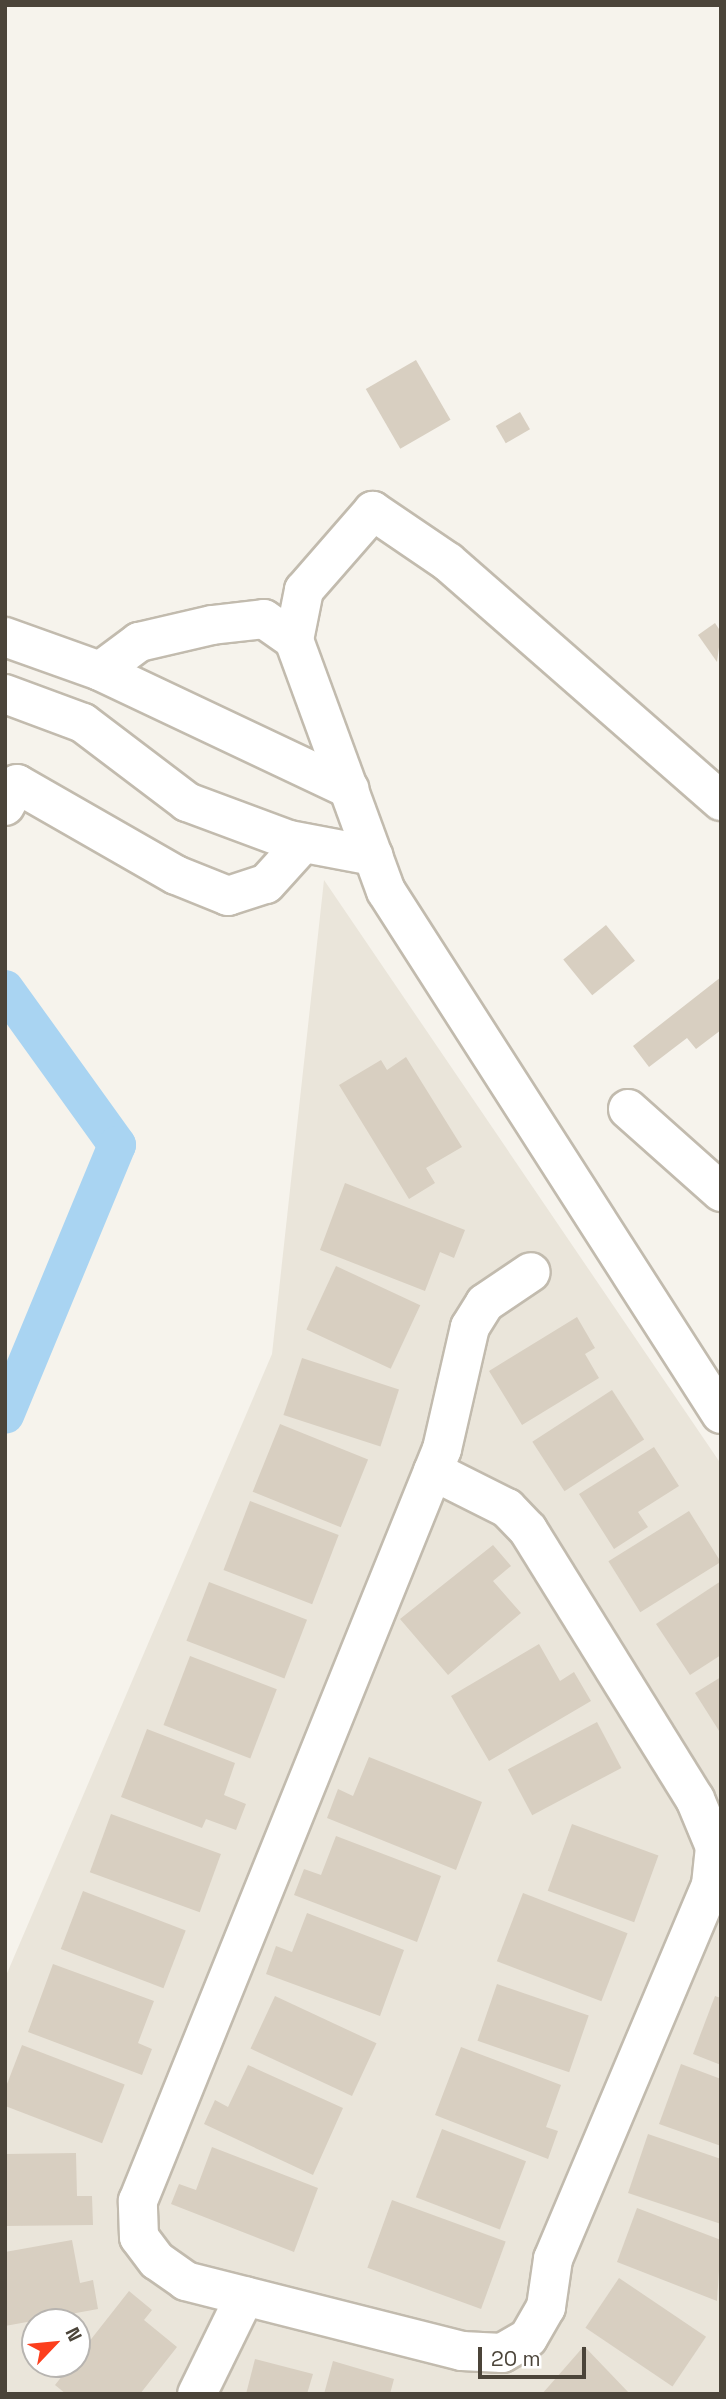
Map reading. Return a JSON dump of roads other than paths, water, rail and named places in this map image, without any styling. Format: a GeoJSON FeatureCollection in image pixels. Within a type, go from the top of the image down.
{"type":"FeatureCollection","features":[{"type":"Feature","properties":{"kind":"street"},"geometry":{"type":"LineString","coordinates":[[721,801],[448,562],[373,511],[304,590],[294,640],[386,891],[721,1415]]}},
{"type":"Feature","properties":{"kind":"street"},"geometry":{"type":"LineString","coordinates":[[100,671],[138,642],[212,625],[264,619],[294,640]]}},
{"type":"Feature","properties":{"kind":"street"},"geometry":{"type":"LineString","coordinates":[[5,637],[100,671],[350,789]]}},
{"type":"Feature","properties":{"kind":"street"},"geometry":{"type":"LineString","coordinates":[[5,694],[83,723],[187,802],[303,843],[374,856]]}},
{"type":"Feature","properties":{"kind":"street"},"geometry":{"type":"LineString","coordinates":[[5,806],[17,784],[176,875],[228,896],[266,884],[303,843]]}},
{"type":"Feature","properties":{"kind":"street"},"geometry":{"type":"LineString","coordinates":[[628,1109],[721,1192]]}},
{"type":"Feature","properties":{"kind":"street"},"geometry":{"type":"LineString","coordinates":[[433,1471],[507,1508],[528,1530],[695,1799],[715,1847],[716,1887],[558,2247],[546,2307],[528,2338],[502,2353],[462,2351],[186,2281],[157,2262],[139,2237],[138,2201],[433,1471],[470,1327],[485,1303],[531,1272]]}},
{"type":"Feature","properties":{"kind":"street"},"geometry":{"type":"LineString","coordinates":[[197,2394],[245,2297]]}},
{"type":"Feature","properties":{"kind":"waterway"},"geometry":{"type":"LineString","coordinates":[[5,989],[117,1145],[5,1415]]}}]}
